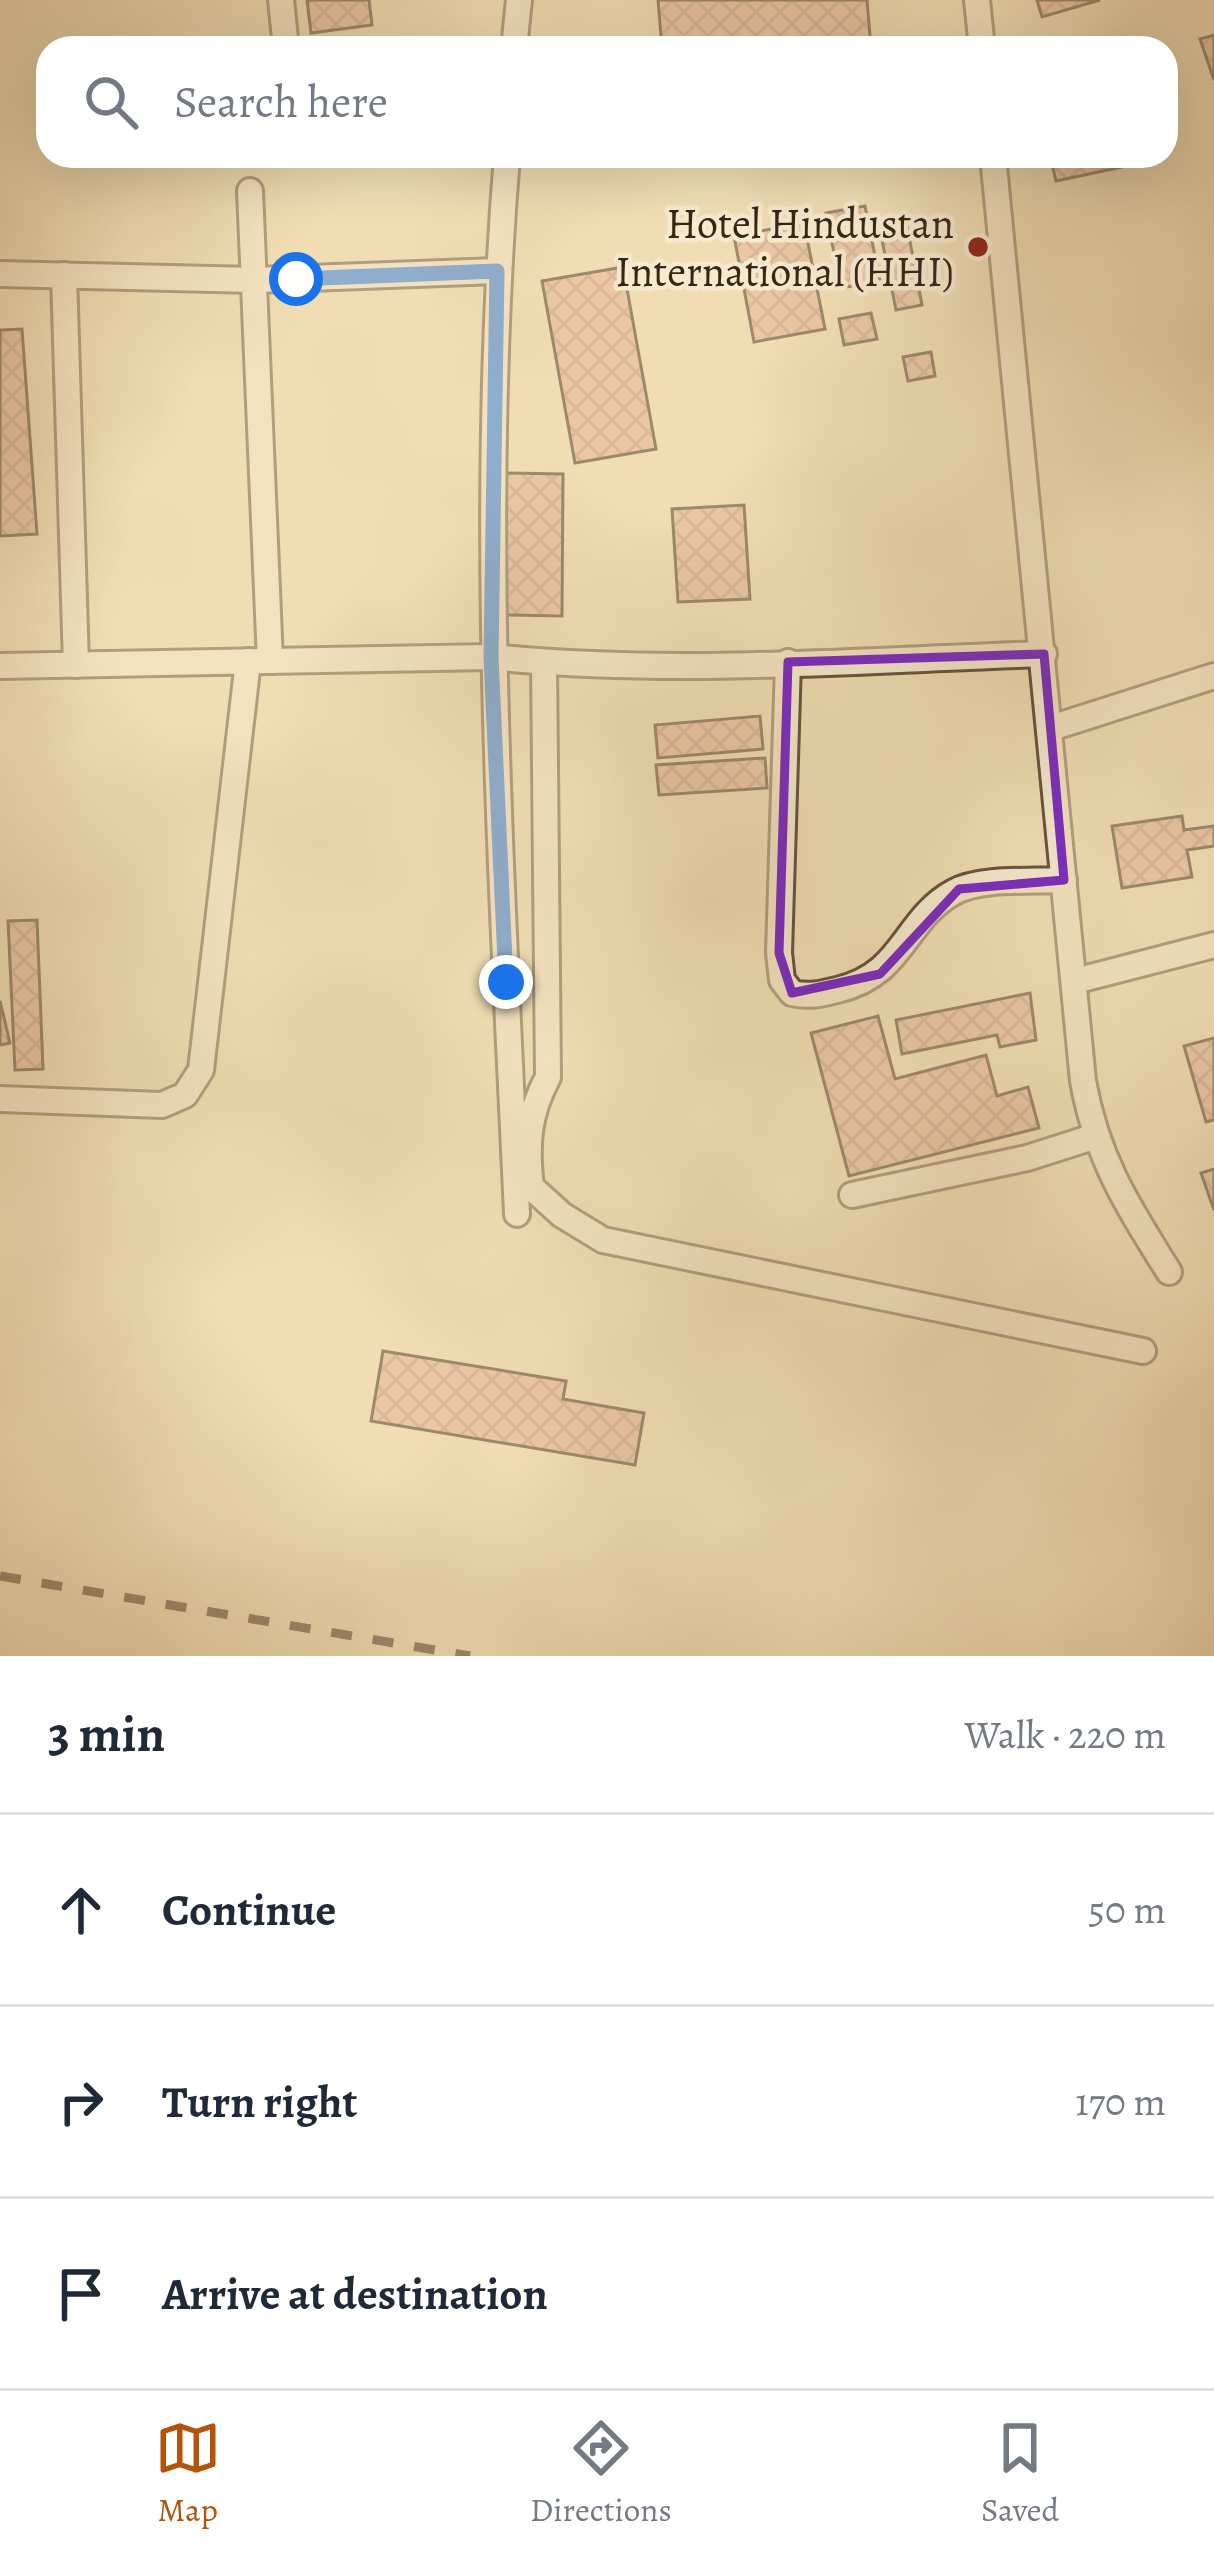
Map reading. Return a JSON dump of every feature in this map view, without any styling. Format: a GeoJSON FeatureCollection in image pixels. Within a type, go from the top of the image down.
{"type":"FeatureCollection","features":[{"type":"Feature","properties":{"kind":"street"},"geometry":{"type":"LineString","coordinates":[[280,0],[284,36]]}},
{"type":"Feature","properties":{"kind":"street"},"geometry":{"type":"LineString","coordinates":[[515,36],[519,0]]}},
{"type":"Feature","properties":{"kind":"street"},"geometry":{"type":"LineString","coordinates":[[977,0],[981,36]]}},
{"type":"Feature","properties":{"kind":"street"},"geometry":{"type":"LineString","coordinates":[[506,168],[497,271],[491,657],[517,1214]]}},
{"type":"Feature","properties":{"kind":"street"},"geometry":{"type":"LineString","coordinates":[[994,168],[1093,1137],[1108,1174],[1169,1272]]}},
{"type":"Feature","properties":{"kind":"street"},"geometry":{"type":"LineString","coordinates":[[0,1099],[162,1105],[185,1095],[201,1070],[259,661],[250,190]]}},
{"type":"Feature","properties":{"kind":"street"},"geometry":{"type":"LineString","coordinates":[[0,274],[255,280],[497,271]]}},
{"type":"Feature","properties":{"kind":"street"},"geometry":{"type":"LineString","coordinates":[[64,275],[76,665]]}},
{"type":"Feature","properties":{"kind":"street"},"geometry":{"type":"LineString","coordinates":[[0,666],[491,657],[544,663],[788,662],[1044,654]]}},
{"type":"Feature","properties":{"kind":"street"},"geometry":{"type":"LineString","coordinates":[[788,662],[779,953],[782,980],[792,993],[825,993],[880,974],[925,917],[959,889],[1064,880]]}},
{"type":"Feature","properties":{"kind":"street"},"geometry":{"type":"LineString","coordinates":[[544,663],[548,1077],[534,1103],[530,1126],[531,1187],[562,1215],[603,1240],[1143,1352]]}},
{"type":"Feature","properties":{"kind":"street"},"geometry":{"type":"LineString","coordinates":[[1052,728],[1214,676]]}},
{"type":"Feature","properties":{"kind":"street"},"geometry":{"type":"LineString","coordinates":[[1076,981],[1214,945]]}},
{"type":"Feature","properties":{"kind":"street"},"geometry":{"type":"LineString","coordinates":[[852,1195],[1028,1158],[1093,1137]]}},
{"type":"Feature","properties":{"kind":"highlighted area"},"geometry":{"type":"Polygon","coordinates":[[[1044,654],[1064,880],[959,889],[880,974],[792,993],[779,953],[788,662],[1044,654]]]}},
{"type":"Feature","properties":{"kind":"building"},"geometry":{"type":"Polygon","coordinates":[[[307,0],[369,0],[372,25],[311,33],[307,0]]]}},
{"type":"Feature","properties":{"kind":"building"},"geometry":{"type":"Polygon","coordinates":[[[658,0],[867,0],[870,36],[661,36],[658,0]]]}},
{"type":"Feature","properties":{"kind":"building"},"geometry":{"type":"Polygon","coordinates":[[[1037,0],[1100,0],[1042,17],[1037,0]]]}},
{"type":"Feature","properties":{"kind":"building"},"geometry":{"type":"Polygon","coordinates":[[[1214,35],[1214,80],[1200,39],[1214,35]]]}},
{"type":"Feature","properties":{"kind":"building"},"geometry":{"type":"Polygon","coordinates":[[[1053,168],[1117,168],[1056,181],[1053,168]]]}},
{"type":"Feature","properties":{"kind":"building"},"geometry":{"type":"Polygon","coordinates":[[[865,206],[880,281],[841,288],[826,213],[865,206]]]}},
{"type":"Feature","properties":{"kind":"building"},"geometry":{"type":"Polygon","coordinates":[[[905,215],[922,305],[896,310],[878,220],[905,215]]]}},
{"type":"Feature","properties":{"kind":"building"},"geometry":{"type":"Polygon","coordinates":[[[804,223],[825,329],[754,342],[734,236],[804,223]]]}},
{"type":"Feature","properties":{"kind":"building"},"geometry":{"type":"Polygon","coordinates":[[[623,267],[656,449],[575,463],[542,281],[623,267]]]}},
{"type":"Feature","properties":{"kind":"building"},"geometry":{"type":"Polygon","coordinates":[[[871,313],[877,339],[844,345],[839,319],[871,313]]]}},
{"type":"Feature","properties":{"kind":"building"},"geometry":{"type":"Polygon","coordinates":[[[22,329],[37,534],[0,536],[0,330],[22,329]]]}},
{"type":"Feature","properties":{"kind":"building"},"geometry":{"type":"Polygon","coordinates":[[[931,352],[935,376],[908,381],[903,357],[931,352]]]}},
{"type":"Feature","properties":{"kind":"building"},"geometry":{"type":"Polygon","coordinates":[[[502,473],[563,474],[562,616],[501,615],[502,473]]]}},
{"type":"Feature","properties":{"kind":"building"},"geometry":{"type":"Polygon","coordinates":[[[744,505],[750,599],[678,602],[672,509],[744,505]]]}},
{"type":"Feature","properties":{"kind":"building"},"geometry":{"type":"Polygon","coordinates":[[[760,716],[763,749],[658,758],[655,725],[760,716]]]}},
{"type":"Feature","properties":{"kind":"building"},"geometry":{"type":"Polygon","coordinates":[[[765,758],[767,788],[659,795],[656,765],[765,758]]]}},
{"type":"Feature","properties":{"kind":"building"},"geometry":{"type":"Polygon","coordinates":[[[1182,816],[1184,830],[1214,826],[1214,846],[1187,850],[1192,877],[1122,888],[1112,826],[1182,816]]]}},
{"type":"Feature","properties":{"kind":"building"},"geometry":{"type":"Polygon","coordinates":[[[37,920],[43,1069],[15,1070],[8,921],[37,920]]]}},
{"type":"Feature","properties":{"kind":"building"},"geometry":{"type":"Polygon","coordinates":[[[1030,993],[1036,1040],[1000,1047],[997,1035],[902,1054],[896,1020],[1030,993]]]}},
{"type":"Feature","properties":{"kind":"building"},"geometry":{"type":"Polygon","coordinates":[[[0,1001],[10,1043],[0,1045],[0,1001]]]}},
{"type":"Feature","properties":{"kind":"building"},"geometry":{"type":"Polygon","coordinates":[[[878,1016],[895,1079],[986,1055],[997,1096],[1028,1087],[1039,1128],[849,1176],[811,1033],[878,1016]]]}},
{"type":"Feature","properties":{"kind":"building"},"geometry":{"type":"Polygon","coordinates":[[[1214,1038],[1214,1120],[1206,1122],[1184,1046],[1214,1038]]]}},
{"type":"Feature","properties":{"kind":"building"},"geometry":{"type":"Polygon","coordinates":[[[1214,1169],[1214,1210],[1201,1173],[1214,1169]]]}},
{"type":"Feature","properties":{"kind":"building"},"geometry":{"type":"Polygon","coordinates":[[[383,1351],[566,1381],[563,1399],[644,1413],[635,1465],[371,1421],[383,1351]]]}},
{"type":"Feature","properties":{"kind":"railway"},"geometry":{"type":"LineString","coordinates":[[0,1576],[470,1656]]}},
{"type":"Feature","properties":{"kind":"place","name":"Hotel Hindustan International (HHI)"},"geometry":{"type":"Point","coordinates":[978,247]}},
{"type":"Feature","properties":{"kind":"route"},"geometry":{"type":"LineString","coordinates":[[296,279],[497,271],[491,657],[506,982]]}}]}
